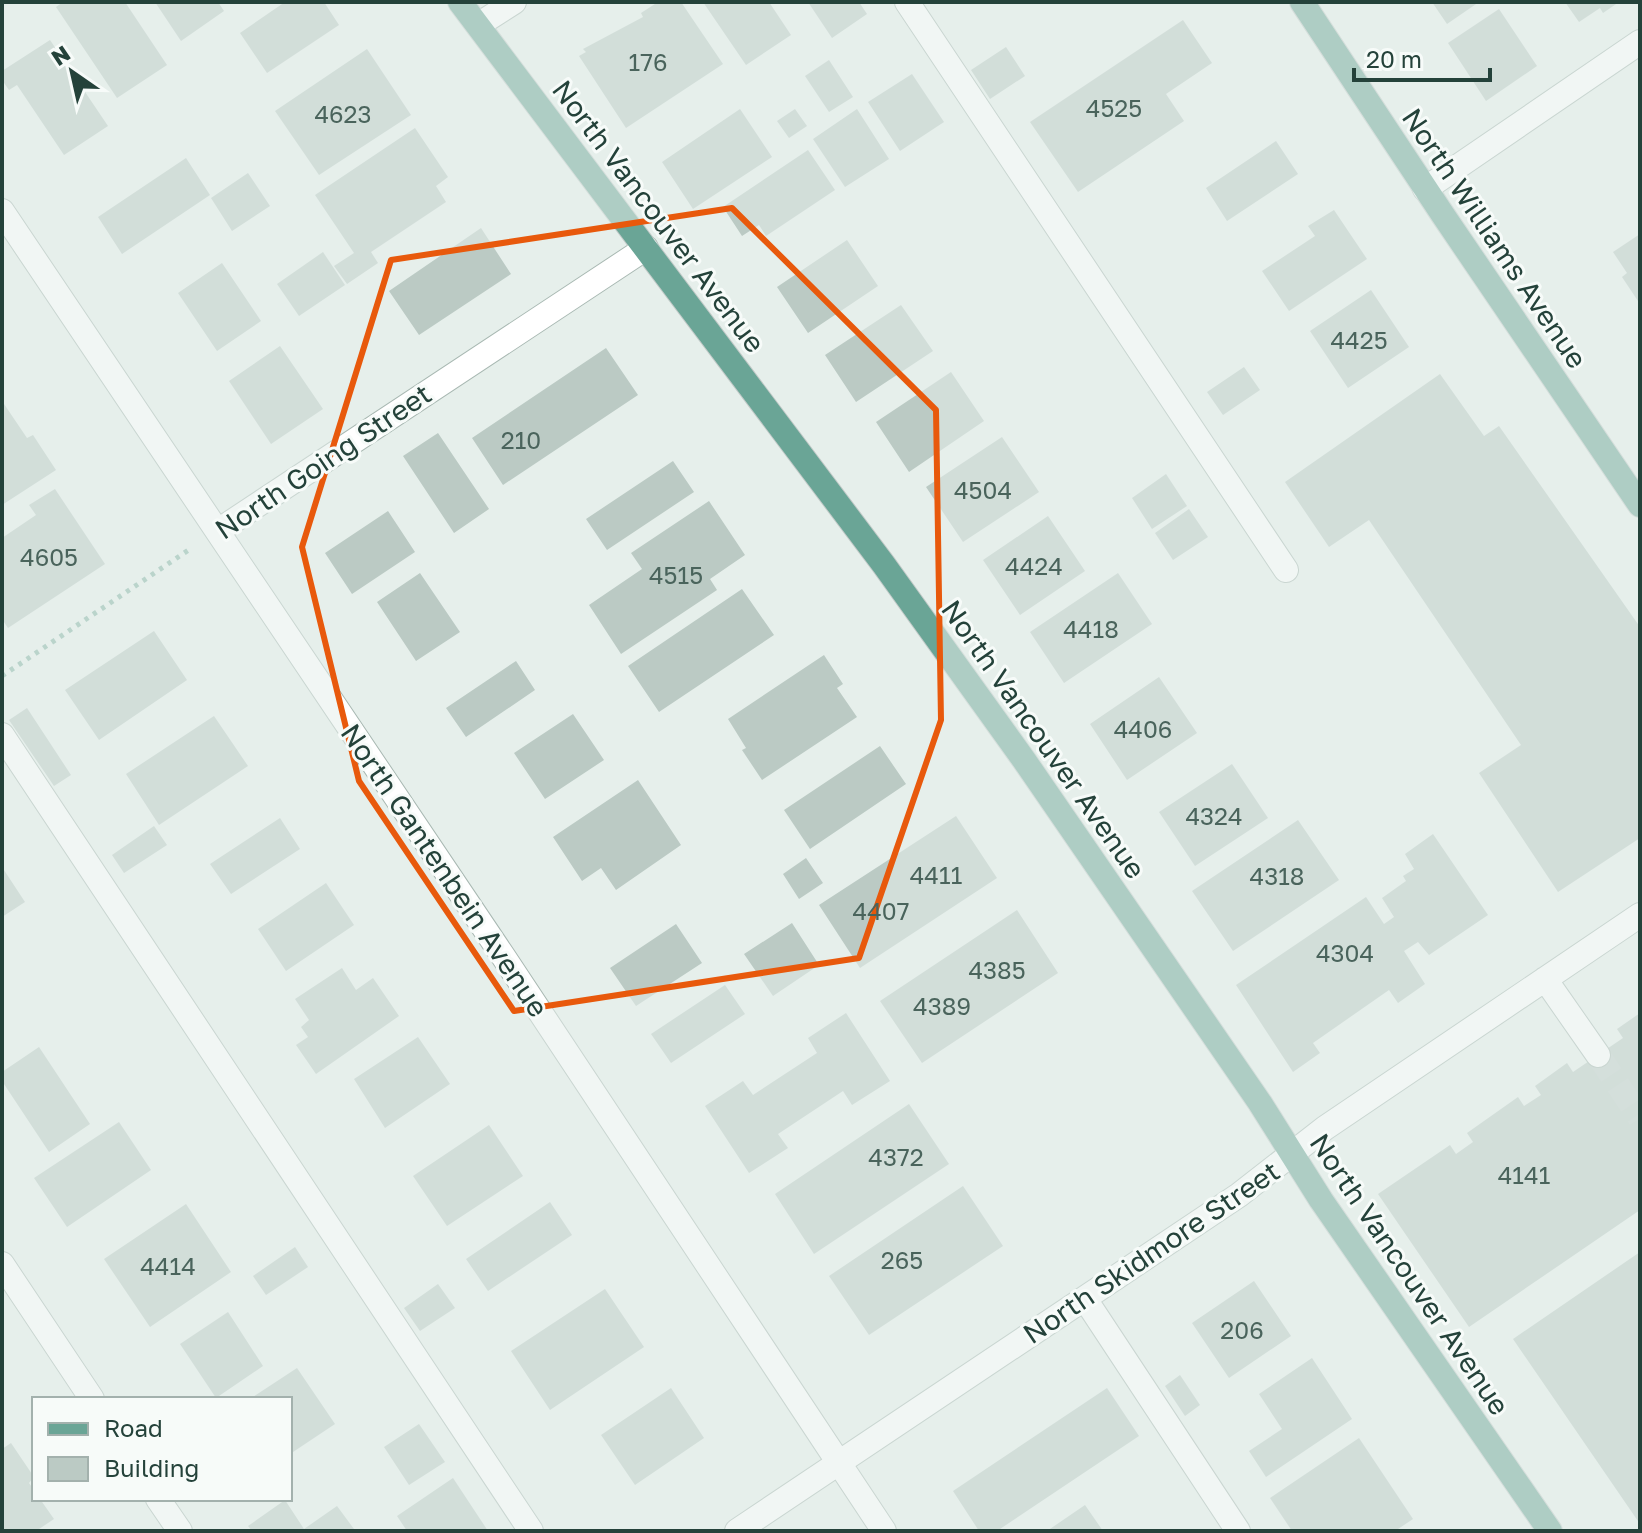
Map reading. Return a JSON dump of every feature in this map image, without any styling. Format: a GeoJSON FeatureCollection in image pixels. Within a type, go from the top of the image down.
{"type":"FeatureCollection","features":[{"type":"Feature","properties":{"kind":"main road","name":"North Vancouver Avenue"},"geometry":{"type":"LineString","coordinates":[[460,2],[884,565],[1024,760],[1550,1531]]}},
{"type":"Feature","properties":{"kind":"main road","name":"North Williams Avenue"},"geometry":{"type":"LineString","coordinates":[[1302,2],[1640,505]]}},
{"type":"Feature","properties":{"kind":"street"},"geometry":{"type":"LineString","coordinates":[[478,25],[514,2]]}},
{"type":"Feature","properties":{"kind":"street"},"geometry":{"type":"LineString","coordinates":[[907,2],[1286,570]]}},
{"type":"Feature","properties":{"kind":"street"},"geometry":{"type":"LineString","coordinates":[[1425,189],[1640,42]]}},
{"type":"Feature","properties":{"kind":"street","name":"North Gantenbein Avenue"},"geometry":{"type":"LineString","coordinates":[[2,211],[495,943],[884,1531]]}},
{"type":"Feature","properties":{"kind":"street","name":"North Going Street"},"geometry":{"type":"LineString","coordinates":[[218,531],[646,248]]}},
{"type":"Feature","properties":{"kind":"street"},"geometry":{"type":"LineString","coordinates":[[2,735],[531,1531]]}},
{"type":"Feature","properties":{"kind":"street","name":"North Skidmore Street"},"geometry":{"type":"LineString","coordinates":[[737,1531],[1239,1195],[1325,1128],[1640,915]]}},
{"type":"Feature","properties":{"kind":"street"},"geometry":{"type":"LineString","coordinates":[[1545,979],[1598,1055]]}},
{"type":"Feature","properties":{"kind":"street"},"geometry":{"type":"LineString","coordinates":[[2,1264],[91,1397]]}},
{"type":"Feature","properties":{"kind":"street"},"geometry":{"type":"LineString","coordinates":[[1085,1299],[1238,1531]]}},
{"type":"Feature","properties":{"kind":"street"},"geometry":{"type":"LineString","coordinates":[[159,1501],[180,1531]]}},
{"type":"Feature","properties":{"kind":"path","name":"North Going Street"},"geometry":{"type":"LineString","coordinates":[[2,676],[218,531]]}},
{"type":"Feature","properties":{"kind":"highlighted area"},"geometry":{"type":"Polygon","coordinates":[[[732,208],[936,410],[941,720],[859,958],[514,1011],[359,781],[302,547],[391,260],[732,208]]]}},
{"type":"Feature","properties":{"kind":"building"},"geometry":{"type":"Polygon","coordinates":[[[63,2],[125,2],[167,65],[117,98],[56,7],[63,2]]]}},
{"type":"Feature","properties":{"kind":"building"},"geometry":{"type":"Polygon","coordinates":[[[155,2],[218,2],[224,11],[181,41],[155,2]]]}},
{"type":"Feature","properties":{"kind":"building"},"geometry":{"type":"Polygon","coordinates":[[[285,2],[324,2],[339,25],[267,73],[240,33],[285,2]]]}},
{"type":"Feature","properties":{"kind":"building"},"geometry":{"type":"Polygon","coordinates":[[[658,2],[681,2],[723,64],[626,128],[579,56],[586,52],[583,49],[643,17],[641,13],[658,2]]]}},
{"type":"Feature","properties":{"kind":"building"},"geometry":{"type":"Polygon","coordinates":[[[703,2],[769,2],[791,35],[746,65],[703,2]]]}},
{"type":"Feature","properties":{"kind":"building"},"geometry":{"type":"Polygon","coordinates":[[[808,2],[859,2],[867,14],[832,38],[808,2]]]}},
{"type":"Feature","properties":{"kind":"building"},"geometry":{"type":"Polygon","coordinates":[[[1432,2],[1479,2],[1447,24],[1432,2]]]}},
{"type":"Feature","properties":{"kind":"building"},"geometry":{"type":"Polygon","coordinates":[[[1565,2],[1619,2],[1603,13],[1600,8],[1579,22],[1565,2]]]}},
{"type":"Feature","properties":{"kind":"building"},"geometry":{"type":"Polygon","coordinates":[[[1499,9],[1537,66],[1486,101],[1448,43],[1499,9]]]}},
{"type":"Feature","properties":{"kind":"building"},"geometry":{"type":"Polygon","coordinates":[[[1183,20],[1212,63],[1166,94],[1184,121],[1078,192],[1030,122],[1183,20]]]}},
{"type":"Feature","properties":{"kind":"building"},"geometry":{"type":"Polygon","coordinates":[[[50,40],[108,126],[64,155],[17,85],[9,90],[2,80],[2,71],[50,40]]]}},
{"type":"Feature","properties":{"kind":"building"},"geometry":{"type":"Polygon","coordinates":[[[1006,47],[1025,76],[990,99],[971,70],[1006,47]]]}},
{"type":"Feature","properties":{"kind":"building"},"geometry":{"type":"Polygon","coordinates":[[[367,49],[411,115],[319,175],[275,111],[367,49]]]}},
{"type":"Feature","properties":{"kind":"building"},"geometry":{"type":"Polygon","coordinates":[[[829,60],[853,97],[829,112],[805,76],[829,60]]]}},
{"type":"Feature","properties":{"kind":"building"},"geometry":{"type":"Polygon","coordinates":[[[912,74],[944,122],[900,151],[868,102],[912,74]]]}},
{"type":"Feature","properties":{"kind":"building"},"geometry":{"type":"Polygon","coordinates":[[[740,109],[772,157],[693,209],[662,162],[740,109]]]}},
{"type":"Feature","properties":{"kind":"building"},"geometry":{"type":"Polygon","coordinates":[[[795,109],[807,126],[789,138],[777,121],[795,109]]]}},
{"type":"Feature","properties":{"kind":"building"},"geometry":{"type":"Polygon","coordinates":[[[857,109],[889,159],[845,187],[813,139],[857,109]]]}},
{"type":"Feature","properties":{"kind":"building"},"geometry":{"type":"Polygon","coordinates":[[[415,128],[448,177],[436,186],[446,202],[371,252],[378,263],[347,284],[334,266],[354,253],[315,195],[415,128]]]}},
{"type":"Feature","properties":{"kind":"building"},"geometry":{"type":"Polygon","coordinates":[[[1276,141],[1298,174],[1227,221],[1206,188],[1276,141]]]}},
{"type":"Feature","properties":{"kind":"building"},"geometry":{"type":"Polygon","coordinates":[[[808,150],[835,190],[766,236],[759,225],[742,236],[723,207],[808,150]]]}},
{"type":"Feature","properties":{"kind":"building"},"geometry":{"type":"Polygon","coordinates":[[[186,158],[210,195],[122,254],[98,217],[186,158]]]}},
{"type":"Feature","properties":{"kind":"building"},"geometry":{"type":"Polygon","coordinates":[[[248,173],[270,206],[232,231],[211,198],[248,173]]]}},
{"type":"Feature","properties":{"kind":"building"},"geometry":{"type":"Polygon","coordinates":[[[1334,210],[1367,259],[1289,311],[1262,271],[1315,236],[1308,226],[1334,210]]]}},
{"type":"Feature","properties":{"kind":"building"},"geometry":{"type":"Polygon","coordinates":[[[481,228],[511,274],[419,335],[389,291],[481,228]]]}},
{"type":"Feature","properties":{"kind":"building"},"geometry":{"type":"Polygon","coordinates":[[[1640,234],[1640,304],[1622,277],[1627,273],[1613,252],[1640,234]]]}},
{"type":"Feature","properties":{"kind":"building"},"geometry":{"type":"Polygon","coordinates":[[[847,240],[878,286],[808,333],[777,287],[847,240]]]}},
{"type":"Feature","properties":{"kind":"building"},"geometry":{"type":"Polygon","coordinates":[[[323,252],[345,285],[299,316],[277,284],[323,252]]]}},
{"type":"Feature","properties":{"kind":"building"},"geometry":{"type":"Polygon","coordinates":[[[222,263],[261,321],[217,351],[178,293],[222,263]]]}},
{"type":"Feature","properties":{"kind":"building"},"geometry":{"type":"Polygon","coordinates":[[[1371,290],[1409,347],[1348,388],[1310,331],[1371,290]]]}},
{"type":"Feature","properties":{"kind":"building"},"geometry":{"type":"Polygon","coordinates":[[[901,305],[933,351],[856,402],[825,355],[901,305]]]}},
{"type":"Feature","properties":{"kind":"building"},"geometry":{"type":"Polygon","coordinates":[[[280,346],[323,409],[271,444],[229,381],[280,346]]]}},
{"type":"Feature","properties":{"kind":"building"},"geometry":{"type":"Polygon","coordinates":[[[606,348],[638,395],[503,485],[472,438],[606,348]]]}},
{"type":"Feature","properties":{"kind":"building"},"geometry":{"type":"Polygon","coordinates":[[[1244,367],[1260,390],[1223,415],[1207,392],[1244,367]]]}},
{"type":"Feature","properties":{"kind":"building"},"geometry":{"type":"Polygon","coordinates":[[[951,372],[984,421],[909,472],[876,422],[951,372]]]}},
{"type":"Feature","properties":{"kind":"building"},"geometry":{"type":"Polygon","coordinates":[[[1440,374],[1484,436],[1499,426],[1640,627],[1640,838],[1558,892],[1479,773],[1521,745],[1369,520],[1329,547],[1285,482],[1440,374]]]}},
{"type":"Feature","properties":{"kind":"building"},"geometry":{"type":"Polygon","coordinates":[[[2,401],[27,438],[33,435],[56,470],[2,505],[2,401]]]}},
{"type":"Feature","properties":{"kind":"building"},"geometry":{"type":"Polygon","coordinates":[[[438,433],[489,509],[454,533],[403,456],[438,433]]]}},
{"type":"Feature","properties":{"kind":"building"},"geometry":{"type":"Polygon","coordinates":[[[1002,437],[1039,492],[963,542],[926,487],[1002,437]]]}},
{"type":"Feature","properties":{"kind":"building"},"geometry":{"type":"Polygon","coordinates":[[[673,461],[694,492],[607,550],[586,519],[673,461]]]}},
{"type":"Feature","properties":{"kind":"building"},"geometry":{"type":"Polygon","coordinates":[[[1166,474],[1187,506],[1152,529],[1132,498],[1166,474]]]}},
{"type":"Feature","properties":{"kind":"building"},"geometry":{"type":"Polygon","coordinates":[[[55,489],[105,564],[8,628],[2,619],[2,538],[36,515],[29,505],[55,489]]]}},
{"type":"Feature","properties":{"kind":"building"},"geometry":{"type":"Polygon","coordinates":[[[709,501],[745,555],[710,579],[717,590],[621,654],[589,605],[642,569],[631,553],[709,501]]]}},
{"type":"Feature","properties":{"kind":"building"},"geometry":{"type":"Polygon","coordinates":[[[1189,509],[1208,537],[1173,560],[1155,533],[1189,509]]]}},
{"type":"Feature","properties":{"kind":"building"},"geometry":{"type":"Polygon","coordinates":[[[388,511],[415,552],[352,594],[325,553],[388,511]]]}},
{"type":"Feature","properties":{"kind":"building"},"geometry":{"type":"Polygon","coordinates":[[[1048,516],[1085,571],[1020,615],[983,560],[1048,516]]]}},
{"type":"Feature","properties":{"kind":"building"},"geometry":{"type":"Polygon","coordinates":[[[420,573],[460,632],[416,661],[377,602],[420,573]]]}},
{"type":"Feature","properties":{"kind":"building"},"geometry":{"type":"Polygon","coordinates":[[[1118,573],[1152,624],[1064,683],[1030,632],[1118,573]]]}},
{"type":"Feature","properties":{"kind":"building"},"geometry":{"type":"Polygon","coordinates":[[[742,589],[774,635],[659,712],[628,666],[742,589]]]}},
{"type":"Feature","properties":{"kind":"building"},"geometry":{"type":"Polygon","coordinates":[[[154,631],[187,680],[99,740],[65,690],[154,631]]]}},
{"type":"Feature","properties":{"kind":"building"},"geometry":{"type":"Polygon","coordinates":[[[824,655],[843,684],[837,688],[857,717],[762,780],[742,750],[746,748],[728,719],[824,655]]]}},
{"type":"Feature","properties":{"kind":"building"},"geometry":{"type":"Polygon","coordinates":[[[516,661],[535,690],[466,737],[446,708],[516,661]]]}},
{"type":"Feature","properties":{"kind":"building"},"geometry":{"type":"Polygon","coordinates":[[[1159,677],[1197,733],[1127,780],[1090,724],[1159,677]]]}},
{"type":"Feature","properties":{"kind":"building"},"geometry":{"type":"Polygon","coordinates":[[[27,708],[71,775],[54,786],[9,720],[27,708]]]}},
{"type":"Feature","properties":{"kind":"building"},"geometry":{"type":"Polygon","coordinates":[[[573,714],[604,760],[545,799],[514,753],[573,714]]]}},
{"type":"Feature","properties":{"kind":"building"},"geometry":{"type":"Polygon","coordinates":[[[214,716],[248,766],[159,825],[126,774],[214,716]]]}},
{"type":"Feature","properties":{"kind":"building"},"geometry":{"type":"Polygon","coordinates":[[[880,746],[906,784],[810,849],[784,810],[880,746]]]}},
{"type":"Feature","properties":{"kind":"building"},"geometry":{"type":"Polygon","coordinates":[[[1232,764],[1268,818],[1195,866],[1159,812],[1232,764]]]}},
{"type":"Feature","properties":{"kind":"building"},"geometry":{"type":"Polygon","coordinates":[[[638,780],[681,845],[616,890],[601,868],[582,881],[553,837],[638,780]]]}},
{"type":"Feature","properties":{"kind":"building"},"geometry":{"type":"Polygon","coordinates":[[[956,816],[997,878],[860,968],[819,905],[956,816]]]}},
{"type":"Feature","properties":{"kind":"building"},"geometry":{"type":"Polygon","coordinates":[[[280,818],[300,849],[231,894],[210,864],[280,818]]]}},
{"type":"Feature","properties":{"kind":"building"},"geometry":{"type":"Polygon","coordinates":[[[1298,820],[1339,880],[1233,951],[1192,891],[1298,820]]]}},
{"type":"Feature","properties":{"kind":"building"},"geometry":{"type":"Polygon","coordinates":[[[154,826],[167,845],[124,873],[112,855],[154,826]]]}},
{"type":"Feature","properties":{"kind":"building"},"geometry":{"type":"Polygon","coordinates":[[[1433,834],[1488,915],[1429,955],[1418,942],[1404,951],[1425,984],[1398,1003],[1389,990],[1313,1043],[1320,1053],[1293,1072],[1236,985],[1366,897],[1384,924],[1394,917],[1382,898],[1406,881],[1403,876],[1414,869],[1405,854],[1433,834]]]}},
{"type":"Feature","properties":{"kind":"building"},"geometry":{"type":"Polygon","coordinates":[[[806,858],[823,883],[799,899],[783,874],[806,858]]]}},
{"type":"Feature","properties":{"kind":"building"},"geometry":{"type":"Polygon","coordinates":[[[2,867],[25,902],[2,917],[2,867]]]}},
{"type":"Feature","properties":{"kind":"building"},"geometry":{"type":"Polygon","coordinates":[[[326,883],[354,925],[286,971],[258,929],[326,883]]]}},
{"type":"Feature","properties":{"kind":"building"},"geometry":{"type":"Polygon","coordinates":[[[1017,910],[1058,973],[922,1063],[880,1001],[1017,910]]]}},
{"type":"Feature","properties":{"kind":"building"},"geometry":{"type":"Polygon","coordinates":[[[792,923],[819,965],[773,996],[744,954],[792,923]]]}},
{"type":"Feature","properties":{"kind":"building"},"geometry":{"type":"Polygon","coordinates":[[[676,924],[702,963],[636,1006],[610,968],[676,924]]]}},
{"type":"Feature","properties":{"kind":"building"},"geometry":{"type":"Polygon","coordinates":[[[342,968],[356,990],[373,978],[399,1016],[316,1074],[296,1045],[308,1037],[301,1027],[309,1020],[295,999],[342,968]]]}},
{"type":"Feature","properties":{"kind":"building"},"geometry":{"type":"Polygon","coordinates":[[[725,985],[745,1014],[671,1063],[651,1034],[725,985]]]}},
{"type":"Feature","properties":{"kind":"building"},"geometry":{"type":"Polygon","coordinates":[[[846,1013],[890,1081],[852,1105],[843,1091],[778,1134],[788,1148],[749,1173],[705,1106],[743,1081],[753,1095],[817,1053],[808,1038],[846,1013]]]}},
{"type":"Feature","properties":{"kind":"building"},"geometry":{"type":"Polygon","coordinates":[[[1640,1013],[1640,1210],[1469,1327],[1378,1194],[1450,1145],[1456,1154],[1473,1142],[1467,1133],[1518,1097],[1524,1106],[1541,1095],[1535,1086],[1567,1063],[1573,1072],[1623,1038],[1617,1029],[1640,1013]]]}},
{"type":"Feature","properties":{"kind":"building"},"geometry":{"type":"Polygon","coordinates":[[[418,1037],[450,1084],[385,1128],[354,1079],[418,1037]]]}},
{"type":"Feature","properties":{"kind":"building"},"geometry":{"type":"Polygon","coordinates":[[[39,1047],[90,1124],[49,1152],[2,1081],[2,1072],[39,1047]]]}},
{"type":"Feature","properties":{"kind":"building"},"geometry":{"type":"Polygon","coordinates":[[[909,1104],[949,1164],[814,1254],[775,1194],[909,1104]]]}},
{"type":"Feature","properties":{"kind":"building"},"geometry":{"type":"Polygon","coordinates":[[[119,1122],[151,1170],[67,1227],[34,1178],[119,1122]]]}},
{"type":"Feature","properties":{"kind":"building"},"geometry":{"type":"Polygon","coordinates":[[[489,1125],[523,1176],[447,1226],[413,1176],[489,1125]]]}},
{"type":"Feature","properties":{"kind":"building"},"geometry":{"type":"Polygon","coordinates":[[[963,1186],[1003,1246],[869,1335],[829,1276],[963,1186]]]}},
{"type":"Feature","properties":{"kind":"building"},"geometry":{"type":"Polygon","coordinates":[[[550,1202],[572,1235],[488,1291],[466,1259],[550,1202]]]}},
{"type":"Feature","properties":{"kind":"building"},"geometry":{"type":"Polygon","coordinates":[[[186,1204],[231,1272],[150,1327],[104,1259],[186,1204]]]}},
{"type":"Feature","properties":{"kind":"building"},"geometry":{"type":"Polygon","coordinates":[[[295,1247],[308,1267],[266,1295],[253,1276],[295,1247]]]}},
{"type":"Feature","properties":{"kind":"building"},"geometry":{"type":"Polygon","coordinates":[[[1640,1252],[1640,1524],[1513,1339],[1640,1252]]]}},
{"type":"Feature","properties":{"kind":"building"},"geometry":{"type":"Polygon","coordinates":[[[1254,1281],[1291,1336],[1229,1378],[1192,1323],[1254,1281]]]}},
{"type":"Feature","properties":{"kind":"building"},"geometry":{"type":"Polygon","coordinates":[[[438,1284],[455,1308],[420,1331],[404,1308],[438,1284]]]}},
{"type":"Feature","properties":{"kind":"building"},"geometry":{"type":"Polygon","coordinates":[[[605,1289],[644,1347],[550,1410],[511,1351],[605,1289]]]}},
{"type":"Feature","properties":{"kind":"building"},"geometry":{"type":"Polygon","coordinates":[[[228,1312],[263,1366],[215,1397],[180,1344],[228,1312]]]}},
{"type":"Feature","properties":{"kind":"building"},"geometry":{"type":"Polygon","coordinates":[[[1312,1358],[1352,1419],[1266,1477],[1249,1451],[1282,1429],[1259,1394],[1312,1358]]]}},
{"type":"Feature","properties":{"kind":"building"},"geometry":{"type":"Polygon","coordinates":[[[297,1368],[335,1424],[292,1453],[292,1397],[253,1397],[297,1368]]]}},
{"type":"Feature","properties":{"kind":"building"},"geometry":{"type":"Polygon","coordinates":[[[1180,1375],[1200,1405],[1185,1416],[1165,1386],[1180,1375]]]}},
{"type":"Feature","properties":{"kind":"building"},"geometry":{"type":"Polygon","coordinates":[[[671,1388],[704,1438],[635,1485],[601,1435],[671,1388]]]}},
{"type":"Feature","properties":{"kind":"building"},"geometry":{"type":"Polygon","coordinates":[[[1107,1388],[1139,1436],[997,1531],[979,1531],[953,1491],[1107,1388]]]}},
{"type":"Feature","properties":{"kind":"building"},"geometry":{"type":"Polygon","coordinates":[[[419,1424],[445,1462],[409,1485],[384,1447],[419,1424]]]}},
{"type":"Feature","properties":{"kind":"building"},"geometry":{"type":"Polygon","coordinates":[[[1359,1438],[1413,1519],[1395,1531],[1292,1531],[1270,1498],[1359,1438]]]}},
{"type":"Feature","properties":{"kind":"building"},"geometry":{"type":"Polygon","coordinates":[[[11,1443],[32,1474],[29,1483],[32,1501],[41,1501],[54,1519],[36,1531],[2,1531],[2,1449],[11,1443]]]}},
{"type":"Feature","properties":{"kind":"building"},"geometry":{"type":"Polygon","coordinates":[[[453,1478],[488,1531],[407,1531],[397,1516],[453,1478]]]}},
{"type":"Feature","properties":{"kind":"building"},"geometry":{"type":"Polygon","coordinates":[[[286,1501],[304,1529],[337,1506],[354,1529],[252,1531],[248,1526],[286,1501]]]}},
{"type":"Feature","properties":{"kind":"building"},"geometry":{"type":"Polygon","coordinates":[[[1085,1505],[1103,1531],[1047,1531],[1085,1505]]]}},
{"type":"Feature","properties":{"kind":"tunnel"},"geometry":{"type":"LineString","coordinates":[[1598,1055],[1640,1118]]}}]}
